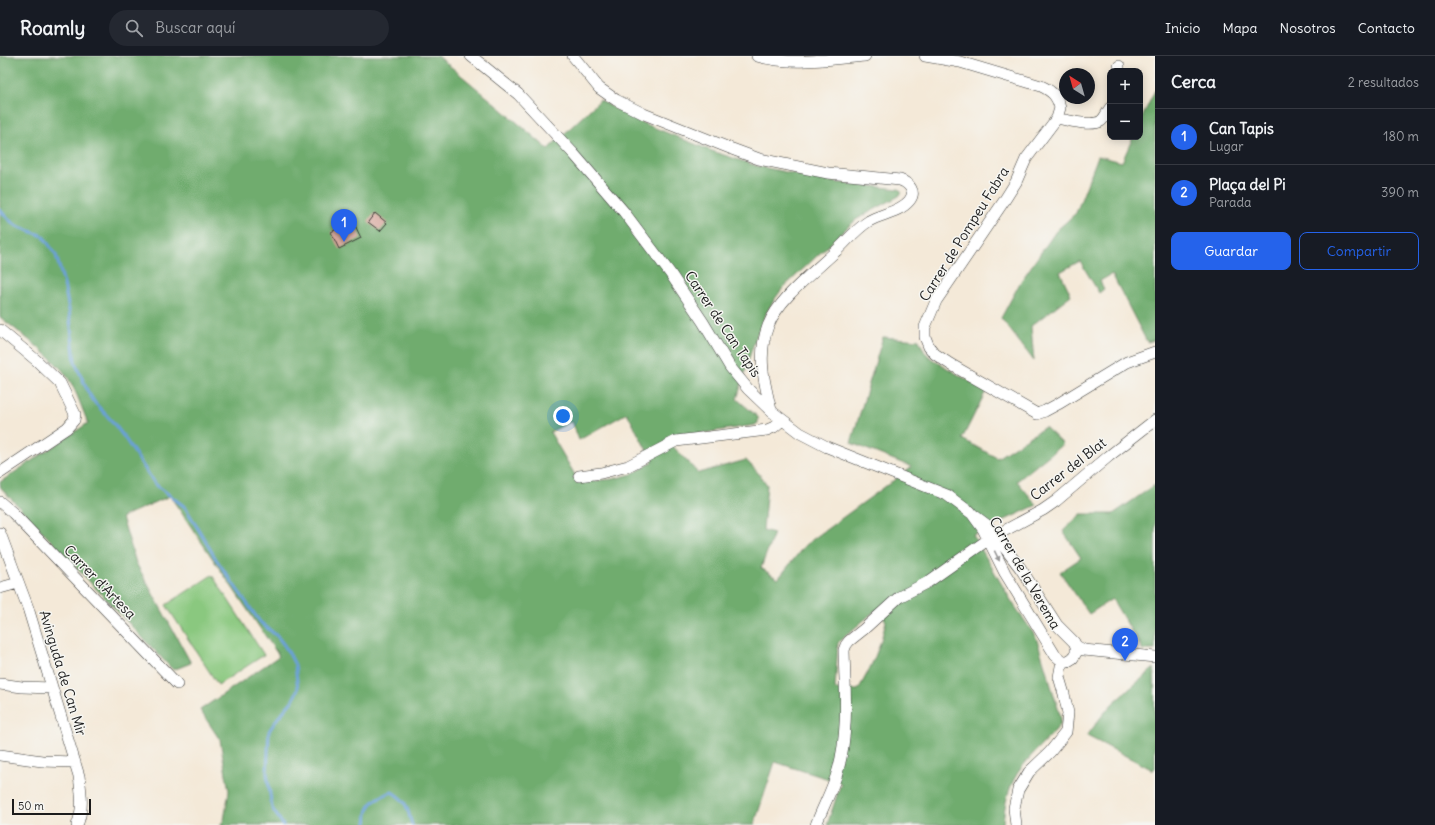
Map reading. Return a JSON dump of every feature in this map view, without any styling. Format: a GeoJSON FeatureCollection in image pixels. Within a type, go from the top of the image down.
{"type":"FeatureCollection","features":[{"type":"Feature","properties":{"kind":"street","name":"Carrer de Can Tapis"},"geometry":{"type":"LineString","coordinates":[[471,56],[518,94],[573,153],[624,212],[670,273],[703,322],[730,367],[748,389],[771,411],[800,433],[827,447],[947,494],[970,511],[987,526],[992,538],[1021,569],[1057,625],[1073,643]]}},
{"type":"Feature","properties":{"kind":"street"},"geometry":{"type":"LineString","coordinates":[[573,56],[599,88],[616,100],[644,114],[732,149],[759,158],[828,173],[900,180],[906,182],[910,187],[912,197],[909,201],[898,209],[879,216],[860,228],[797,288],[783,302],[774,314],[768,325],[762,352],[762,363],[771,411]]}},
{"type":"Feature","properties":{"kind":"street"},"geometry":{"type":"LineString","coordinates":[[757,56],[778,60],[803,60],[865,56]]}},
{"type":"Feature","properties":{"kind":"street"},"geometry":{"type":"LineString","coordinates":[[925,56],[960,62],[1050,90],[1055,95],[1060,108],[1057,118],[1082,123],[1098,123],[1107,112]]}},
{"type":"Feature","properties":{"kind":"street","name":"Carrer de Pompeu Fabra"},"geometry":{"type":"LineString","coordinates":[[1057,118],[1026,159],[1016,182],[936,301],[925,327],[925,338],[929,347],[935,354],[1037,414],[1058,404],[1127,362],[1155,352]]}},
{"type":"Feature","properties":{"kind":"street"},"geometry":{"type":"LineString","coordinates":[[0,473],[67,428],[74,420],[74,414],[71,406],[60,383],[36,360],[1,332]]}},
{"type":"Feature","properties":{"kind":"street"},"geometry":{"type":"LineString","coordinates":[[579,476],[601,473],[628,466],[676,441],[767,430],[774,427],[782,420]]}},
{"type":"Feature","properties":{"kind":"street","name":"Carrer del Blat"},"geometry":{"type":"LineString","coordinates":[[816,825],[836,779],[842,754],[845,721],[844,650],[846,645],[899,597],[928,582],[992,538],[1043,510],[1056,501],[1108,456],[1155,420]]}},
{"type":"Feature","properties":{"kind":"street","name":"Carrer d'Artesa"},"geometry":{"type":"LineString","coordinates":[[0,502],[23,523],[177,684]]}},
{"type":"Feature","properties":{"kind":"street","name":"Avinguda de Can Mir"},"geometry":{"type":"LineString","coordinates":[[0,534],[28,608],[79,776],[82,807],[77,825]]}},
{"type":"Feature","properties":{"kind":"street","name":"Carrer de la Verema"},"geometry":{"type":"LineString","coordinates":[[992,538],[1005,573],[1054,651]]}},
{"type":"Feature","properties":{"kind":"street"},"geometry":{"type":"LineString","coordinates":[[0,588],[18,583]]}},
{"type":"Feature","properties":{"kind":"street"},"geometry":{"type":"LineString","coordinates":[[1073,643],[1076,653],[1073,658],[1068,661],[1058,659],[1054,651],[1054,645],[1058,640],[1064,638],[1073,643],[1084,650],[1155,657]]}},
{"type":"Feature","properties":{"kind":"street"},"geometry":{"type":"LineString","coordinates":[[1016,825],[1014,808],[1018,790],[1029,772],[1050,752],[1066,732],[1068,713],[1059,677],[1062,660]]}},
{"type":"Feature","properties":{"kind":"street"},"geometry":{"type":"LineString","coordinates":[[0,684],[22,687],[52,688]]}},
{"type":"Feature","properties":{"kind":"street"},"geometry":{"type":"LineString","coordinates":[[0,755],[42,761],[75,762]]}},
{"type":"Feature","properties":{"kind":"green space"},"geometry":{"type":"Polygon","coordinates":[[[0,56],[438,56],[548,149],[600,100],[633,119],[712,151],[757,166],[834,182],[899,189],[902,192],[899,196],[857,219],[849,226],[784,287],[767,312],[755,340],[737,399],[758,417],[758,423],[755,425],[666,439],[698,473],[746,460],[761,476],[767,485],[763,530],[774,533],[761,568],[778,579],[805,545],[912,467],[851,443],[883,337],[919,340],[924,351],[932,359],[986,391],[962,439],[997,458],[1045,427],[1063,444],[1017,481],[1037,505],[973,535],[1012,602],[1036,637],[1061,718],[1060,725],[1017,773],[1008,794],[1003,825],[827,825],[841,783],[775,762],[754,825],[220,825],[224,820],[229,791],[220,740],[200,710],[279,656],[170,496],[122,517],[136,563],[191,663],[173,670],[1,488],[0,482],[88,423],[74,389],[63,371],[41,350],[0,317],[0,56]],[[627,413],[579,440],[572,421],[550,432],[579,482],[613,479],[632,474],[653,462],[627,413]],[[876,610],[838,643],[835,689],[858,690],[867,673],[875,657],[886,621],[876,610]]]}},
{"type":"Feature","properties":{"kind":"green space"},"geometry":{"type":"Polygon","coordinates":[[[1155,90],[1155,340],[1147,342],[1112,274],[1100,281],[1104,289],[1099,293],[1080,261],[1060,272],[1071,295],[1031,326],[1034,361],[1001,318],[1021,281],[1056,231],[1076,213],[1098,156],[1122,162],[1132,140],[1143,140],[1143,116],[1155,90]]]}},
{"type":"Feature","properties":{"kind":"green space"},"geometry":{"type":"Polygon","coordinates":[[[1155,485],[1155,650],[1143,650],[1112,599],[1089,614],[1060,572],[1081,558],[1063,531],[1081,514],[1113,514],[1155,485]]]}},
{"type":"Feature","properties":{"kind":"green space"},"geometry":{"type":"Polygon","coordinates":[[[212,575],[264,655],[218,685],[166,605],[212,575]]]}},
{"type":"Feature","properties":{"kind":"green space"},"geometry":{"type":"Polygon","coordinates":[[[1154,668],[1155,768],[1153,770],[1087,736],[1113,703],[1154,668]]]}},
{"type":"Feature","properties":{"kind":"building"},"geometry":{"type":"Polygon","coordinates":[[[375,213],[387,223],[380,231],[368,222],[375,213]]]}},
{"type":"Feature","properties":{"kind":"building"},"geometry":{"type":"Polygon","coordinates":[[[353,221],[361,238],[339,249],[331,232],[353,221]]]}},
{"type":"Feature","properties":{"kind":"waterway"},"geometry":{"type":"LineString","coordinates":[[0,210],[17,226],[43,236],[56,255],[69,310],[75,362],[88,392],[95,403],[124,437],[155,484],[185,507],[216,559],[260,622],[277,636],[284,645],[295,665],[298,689],[293,700],[269,731],[267,773],[272,808],[283,825]]}},
{"type":"Feature","properties":{"kind":"waterway"},"geometry":{"type":"LineString","coordinates":[[367,825],[367,812],[372,803],[380,797],[392,792],[404,802],[412,825]]}},
{"type":"Feature","properties":{"kind":"place","name":"Can Tapis"},"geometry":{"type":"Point","coordinates":[344,242]}},
{"type":"Feature","properties":{"kind":"place","name":"Plaça del Pi"},"geometry":{"type":"Point","coordinates":[1125,661]}}]}
